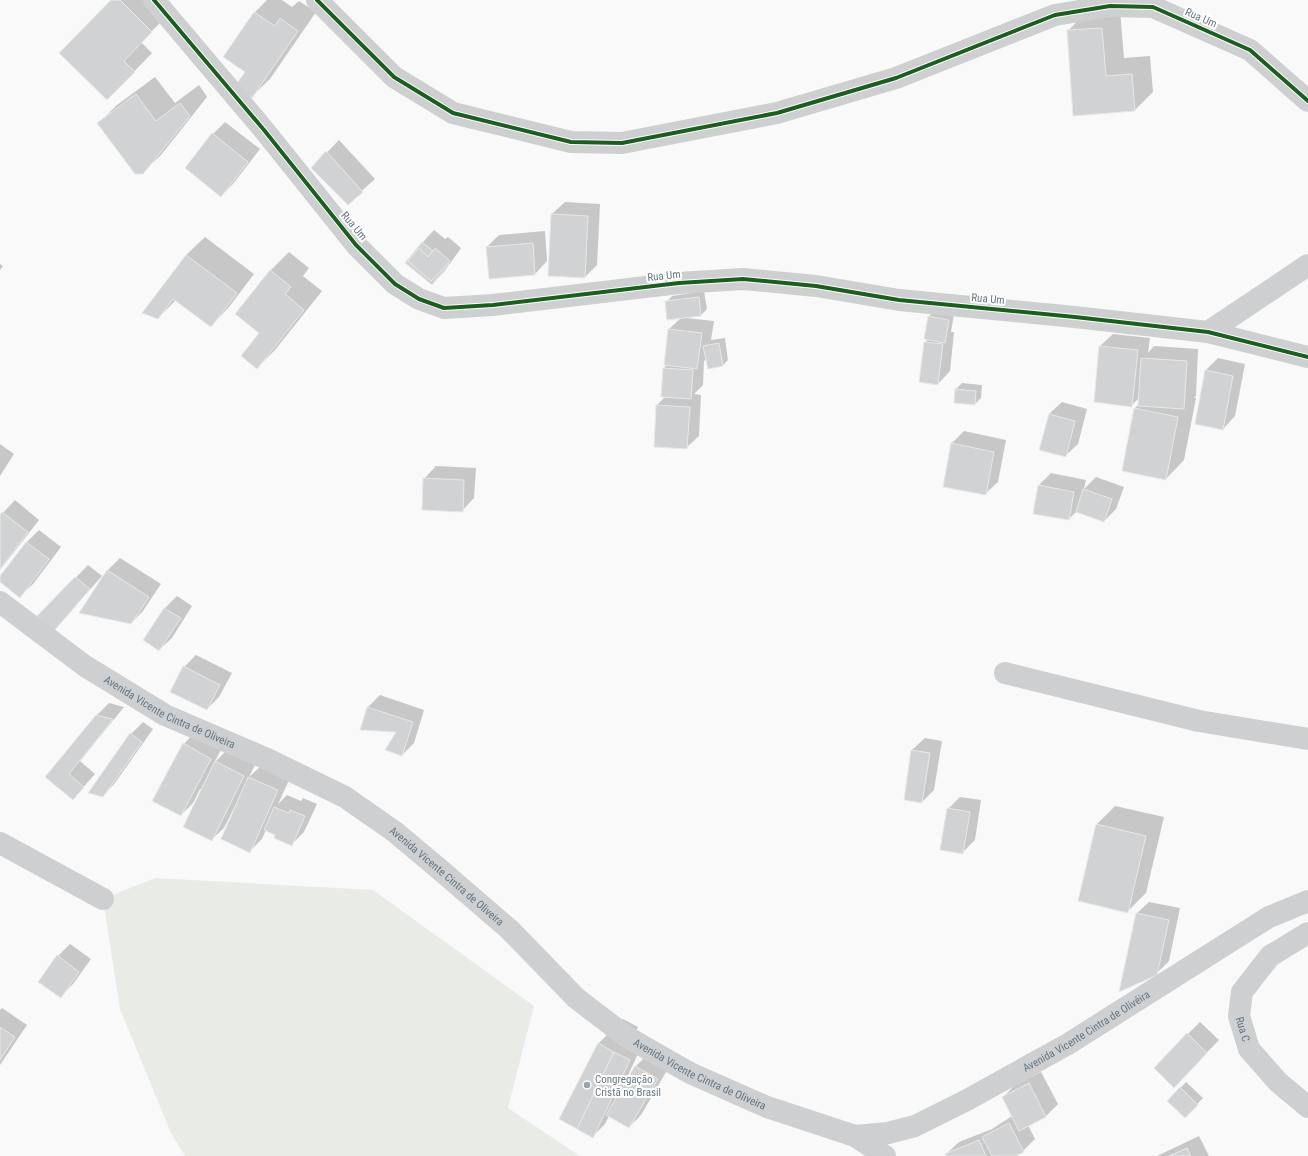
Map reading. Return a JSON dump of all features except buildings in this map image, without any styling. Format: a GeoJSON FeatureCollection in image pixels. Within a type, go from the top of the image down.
{"type":"FeatureCollection","features":[{"type":"Feature","properties":{"kind":"street","name":"Rua Um"},"geometry":{"type":"LineString","coordinates":[[154,0],[264,130],[356,245],[395,284],[419,299],[444,308],[493,305],[679,283],[743,279],[816,286],[899,300],[1075,317],[1208,332],[1308,357]]}},
{"type":"Feature","properties":{"kind":"street","name":"Rua Um"},"geometry":{"type":"LineString","coordinates":[[317,0],[394,77],[453,113],[571,142],[622,143],[777,113],[896,78],[1055,15],[1110,6],[1153,7],[1250,50],[1308,101]]}},
{"type":"Feature","properties":{"kind":"street"},"geometry":{"type":"LineString","coordinates":[[1208,332],[1308,265]]}},
{"type":"Feature","properties":{"kind":"street","name":"Avenida Vicente Cintra de Oliveira"},"geometry":{"type":"LineString","coordinates":[[0,602],[85,666],[165,715],[265,758],[345,797],[395,832],[438,868],[510,930],[576,998],[627,1037],[704,1080],[767,1107],[855,1136],[885,1156]]}},
{"type":"Feature","properties":{"kind":"street"},"geometry":{"type":"LineString","coordinates":[[1004,673],[1199,721],[1308,739]]}},
{"type":"Feature","properties":{"kind":"street"},"geometry":{"type":"LineString","coordinates":[[0,843],[103,899]]}},
{"type":"Feature","properties":{"kind":"street","name":"Avenida Vicente Cintra de Olivéira"},"geometry":{"type":"LineString","coordinates":[[855,1136],[888,1133],[915,1126],[967,1100],[1068,1044],[1269,917],[1308,901]]}},
{"type":"Feature","properties":{"kind":"street","name":"Rua C"},"geometry":{"type":"LineString","coordinates":[[1308,933],[1270,956],[1242,992],[1238,1016],[1249,1049],[1278,1082],[1308,1107]]}},
{"type":"Feature","properties":{"kind":"shaded area"},"geometry":{"type":"Polygon","coordinates":[[[155,878],[373,890],[534,1006],[508,1108],[580,1156],[185,1156],[171,1133],[120,1009],[103,899],[155,878]]]}},
{"type":"Feature","properties":{"kind":"cycle path"},"geometry":{"type":"LineString","coordinates":[[154,0],[264,130],[356,245],[395,284],[419,299],[444,308],[493,305],[679,283],[743,279],[816,286],[899,300],[1075,317],[1208,332],[1308,357]]}},
{"type":"Feature","properties":{"kind":"cycle path"},"geometry":{"type":"LineString","coordinates":[[317,0],[394,77],[453,113],[571,142],[622,143],[777,113],[896,78],[1055,15],[1110,6],[1153,7],[1250,50],[1308,101]]}},
{"type":"Feature","properties":{"kind":"place","name":"Congregação Cristã no Brasil"},"geometry":{"type":"Point","coordinates":[587,1085]}}]}
